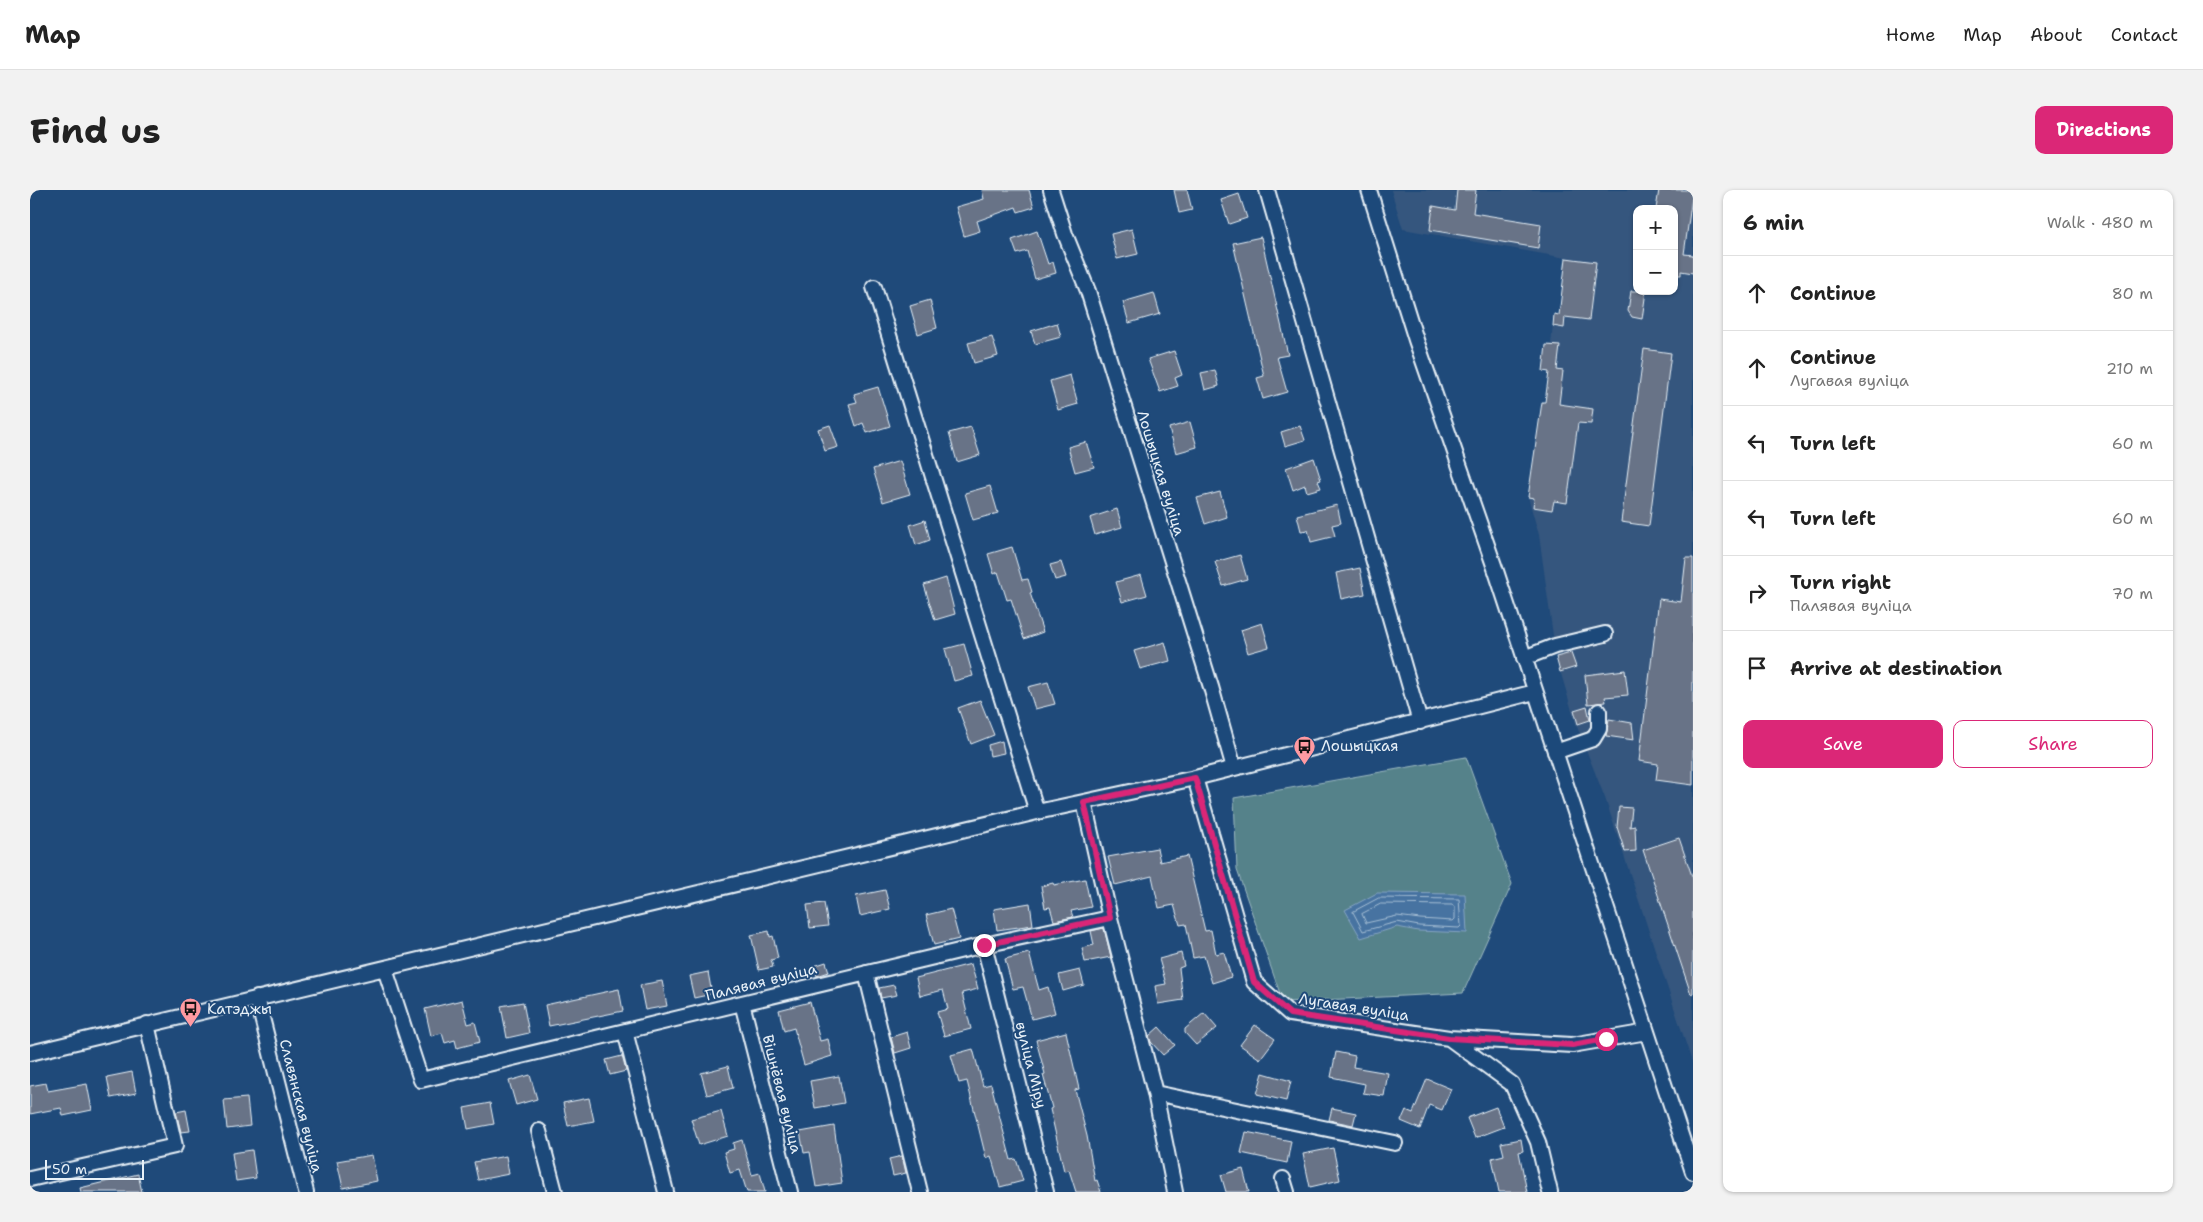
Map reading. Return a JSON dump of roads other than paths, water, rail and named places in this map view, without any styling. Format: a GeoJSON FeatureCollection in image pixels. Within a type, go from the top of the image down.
{"type":"FeatureCollection","features":[{"type":"Feature","properties":{"kind":"street","name":"Лошыцкая вуліца"},"geometry":{"type":"LineString","coordinates":[[1051,190],[1065,234],[1091,300],[1211,687],[1234,768]]}},
{"type":"Feature","properties":{"kind":"street"},"geometry":{"type":"LineString","coordinates":[[1268,190],[1420,722]]}},
{"type":"Feature","properties":{"kind":"street"},"geometry":{"type":"LineString","coordinates":[[1369,190],[1416,340],[1536,692],[1693,1172]]}},
{"type":"Feature","properties":{"kind":"street"},"geometry":{"type":"LineString","coordinates":[[874,287],[1037,812]]}},
{"type":"Feature","properties":{"kind":"street"},"geometry":{"type":"LineString","coordinates":[[1524,658],[1555,646],[1606,634]]}},
{"type":"Feature","properties":{"kind":"street"},"geometry":{"type":"LineString","coordinates":[[30,1053],[1037,812],[1195,778],[1536,692]]}},
{"type":"Feature","properties":{"kind":"street"},"geometry":{"type":"LineString","coordinates":[[1555,752],[1593,739],[1599,729],[1599,711]]}},
{"type":"Feature","properties":{"kind":"street","name":"Лугавая вуліца"},"geometry":{"type":"LineString","coordinates":[[1195,778],[1254,982],[1290,1014],[1449,1038],[1512,1084],[1538,1142],[1550,1192]]}},
{"type":"Feature","properties":{"kind":"street"},"geometry":{"type":"LineString","coordinates":[[1084,802],[1110,918],[1155,1093],[1175,1192]]}},
{"type":"Feature","properties":{"kind":"street","name":"Палявая вуліца"},"geometry":{"type":"LineString","coordinates":[[385,969],[421,1080],[984,945],[1110,918]]}},
{"type":"Feature","properties":{"kind":"street","name":"вуліца Міру"},"geometry":{"type":"LineString","coordinates":[[984,945],[1046,1192]]}},
{"type":"Feature","properties":{"kind":"street"},"geometry":{"type":"LineString","coordinates":[[866,974],[920,1192]]}},
{"type":"Feature","properties":{"kind":"street","name":"Славянская вуліца"},"geometry":{"type":"LineString","coordinates":[[257,998],[306,1192]]}},
{"type":"Feature","properties":{"kind":"street","name":"Вішнёвая вуліца"},"geometry":{"type":"LineString","coordinates":[[742,1003],[790,1192]]}},
{"type":"Feature","properties":{"kind":"street"},"geometry":{"type":"LineString","coordinates":[[30,1179],[175,1146],[147,1024]]}},
{"type":"Feature","properties":{"kind":"street"},"geometry":{"type":"LineString","coordinates":[[625,1031],[666,1192]]}},
{"type":"Feature","properties":{"kind":"street"},"geometry":{"type":"LineString","coordinates":[[1449,1038],[1572,1045],[1647,1032]]}},
{"type":"Feature","properties":{"kind":"street"},"geometry":{"type":"LineString","coordinates":[[1155,1093],[1395,1143]]}},
{"type":"Feature","properties":{"kind":"street"},"geometry":{"type":"LineString","coordinates":[[539,1131],[554,1192]]}},
{"type":"Feature","properties":{"kind":"water"},"geometry":{"type":"Polygon","coordinates":[[[1377,893],[1465,894],[1467,933],[1418,931],[1397,927],[1361,938],[1345,910],[1377,893]]]}},
{"type":"Feature","properties":{"kind":"place","name":"Лошыцкая"},"geometry":{"type":"Point","coordinates":[1305,765]}},
{"type":"Feature","properties":{"kind":"place","name":"Катэджы"},"geometry":{"type":"Point","coordinates":[191,1028]}}]}
